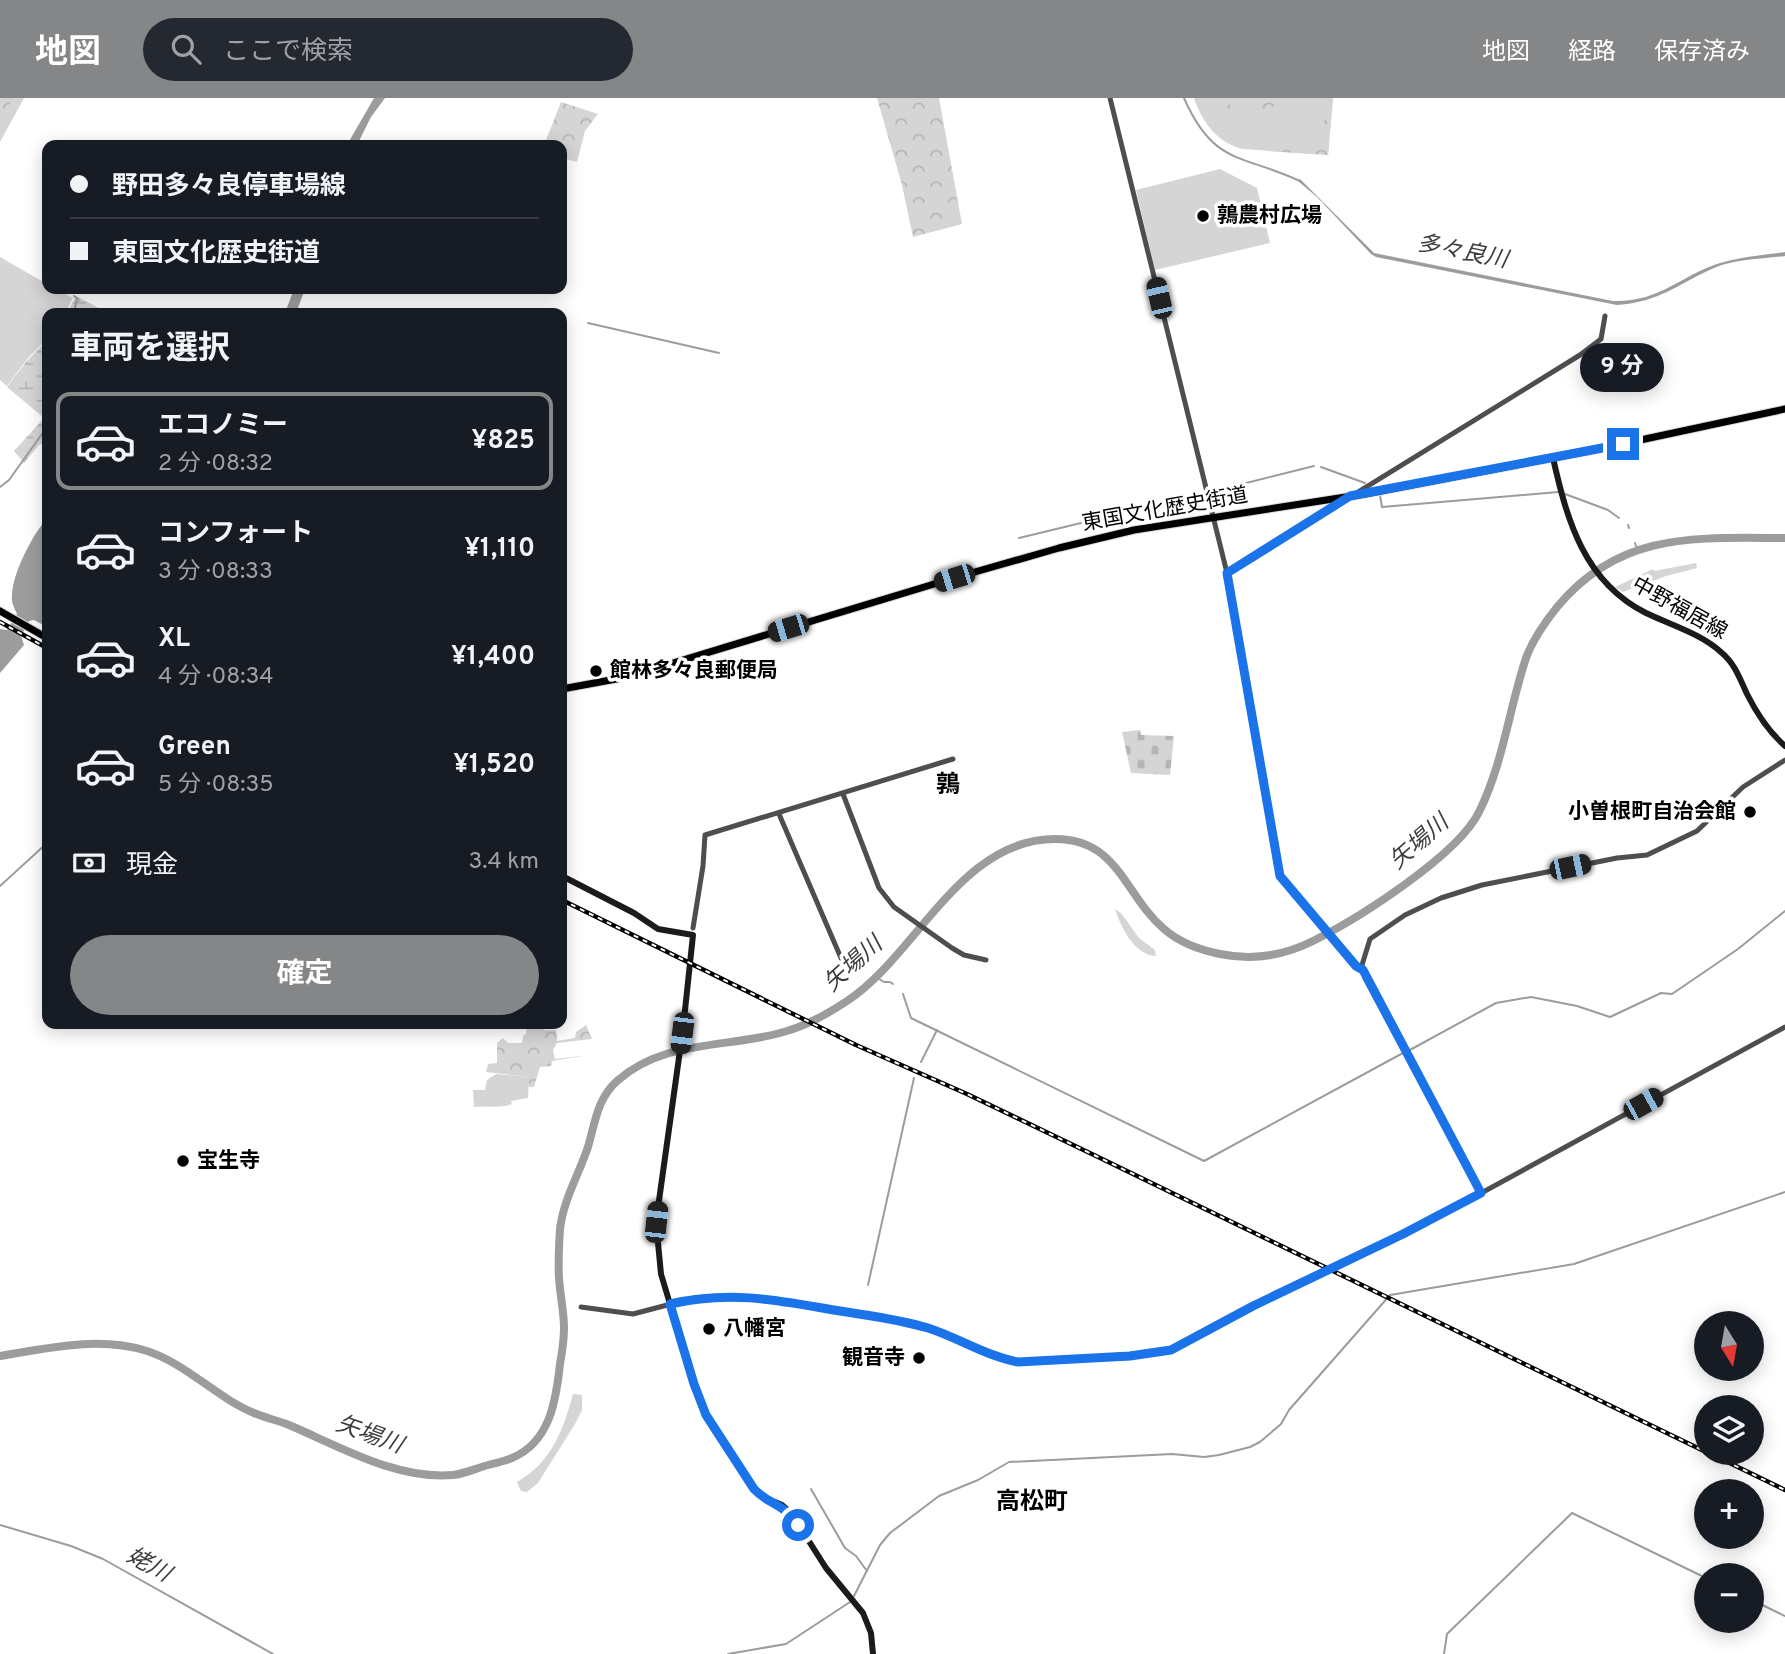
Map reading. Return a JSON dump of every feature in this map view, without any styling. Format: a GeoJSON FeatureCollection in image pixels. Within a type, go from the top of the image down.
{"type":"FeatureCollection","features":[{"type":"Feature","properties":{"kind":"highway","name":"東国文化歴史街道"},"geometry":{"type":"LineString","coordinates":[[567,688],[637,674],[1059,548],[1134,530],[1350,496],[1553,458],[1785,409]]}},
{"type":"Feature","properties":{"kind":"highway"},"geometry":{"type":"LineString","coordinates":[[0,611],[42,635]]}},
{"type":"Feature","properties":{"kind":"main road","name":"中野福居線"},"geometry":{"type":"LineString","coordinates":[[1553,458],[1564,509],[1589,559],[1611,589],[1634,607],[1710,644],[1724,654],[1734,667],[1761,718],[1785,746]]}},
{"type":"Feature","properties":{"kind":"main road"},"geometry":{"type":"LineString","coordinates":[[567,878],[634,913],[658,929],[693,935],[656,1222],[659,1263],[694,1384],[706,1415],[754,1489],[791,1513],[826,1568],[863,1614],[869,1627],[873,1654]]}},
{"type":"Feature","properties":{"kind":"street"},"geometry":{"type":"LineString","coordinates":[[1110,98],[1227,573],[1278,867],[1284,882],[1363,970],[1481,1193]]}},
{"type":"Feature","properties":{"kind":"street"},"geometry":{"type":"LineString","coordinates":[[1227,573],[1597,343],[1603,335],[1605,316]]}},
{"type":"Feature","properties":{"kind":"street"},"geometry":{"type":"LineString","coordinates":[[694,928],[705,835],[953,759]]}},
{"type":"Feature","properties":{"kind":"street"},"geometry":{"type":"LineString","coordinates":[[1363,970],[1364,953],[1370,939],[1405,915],[1441,898],[1482,885],[1653,853],[1697,831],[1743,787],[1785,760]]}},
{"type":"Feature","properties":{"kind":"street"},"geometry":{"type":"LineString","coordinates":[[843,794],[879,888],[888,901],[964,955],[986,960]]}},
{"type":"Feature","properties":{"kind":"street"},"geometry":{"type":"LineString","coordinates":[[779,814],[844,965]]}},
{"type":"Feature","properties":{"kind":"street"},"geometry":{"type":"LineString","coordinates":[[581,1307],[633,1314],[705,1297],[748,1297],[880,1316],[933,1330],[1000,1358],[1018,1362],[1157,1353],[1187,1342],[1253,1306],[1403,1234],[1785,1027]]}},
{"type":"Feature","properties":{"kind":"green space"},"geometry":{"type":"Polygon","coordinates":[[[0,98],[24,98],[0,142],[0,98]]]}},
{"type":"Feature","properties":{"kind":"green space"},"geometry":{"type":"Polygon","coordinates":[[[0,98],[12,98],[8,115],[0,127],[0,98]]]}},
{"type":"Feature","properties":{"kind":"green space"},"geometry":{"type":"Polygon","coordinates":[[[877,98],[939,98],[962,224],[913,237],[902,185],[877,98]]]}},
{"type":"Feature","properties":{"kind":"green space"},"geometry":{"type":"Polygon","coordinates":[[[1194,98],[1333,98],[1328,155],[1243,149],[1234,146],[1218,137],[1206,123],[1194,98]]]}},
{"type":"Feature","properties":{"kind":"green space"},"geometry":{"type":"Polygon","coordinates":[[[1227,98],[1233,112],[1246,123],[1243,129],[1225,124],[1229,121],[1219,101],[1227,98]]]}},
{"type":"Feature","properties":{"kind":"green space"},"geometry":{"type":"Polygon","coordinates":[[[1249,98],[1287,98],[1261,115],[1249,98]]]}},
{"type":"Feature","properties":{"kind":"green space"},"geometry":{"type":"Polygon","coordinates":[[[1296,98],[1302,98],[1279,115],[1263,121],[1263,119],[1296,98]]]}},
{"type":"Feature","properties":{"kind":"green space"},"geometry":{"type":"Polygon","coordinates":[[[1328,98],[1333,98],[1328,155],[1267,151],[1267,145],[1313,143],[1324,129],[1328,98]]]}},
{"type":"Feature","properties":{"kind":"green space"},"geometry":{"type":"Polygon","coordinates":[[[561,102],[598,114],[585,131],[577,162],[567,159],[567,140],[546,140],[561,102]]]}},
{"type":"Feature","properties":{"kind":"green space","name":"鶉農村広場"},"geometry":{"type":"Polygon","coordinates":[[[1220,169],[1257,188],[1270,243],[1155,270],[1136,190],[1220,169]]]}},
{"type":"Feature","properties":{"kind":"green space"},"geometry":{"type":"Polygon","coordinates":[[[0,257],[42,281],[42,294],[65,294],[73,298],[68,308],[42,308],[42,344],[7,386],[0,380],[0,257]]]}},
{"type":"Feature","properties":{"kind":"green space"},"geometry":{"type":"Polygon","coordinates":[[[76,296],[99,308],[70,308],[76,296]]]}},
{"type":"Feature","properties":{"kind":"green space"},"geometry":{"type":"Polygon","coordinates":[[[42,345],[42,416],[7,387],[42,345]]]}},
{"type":"Feature","properties":{"kind":"green space"},"geometry":{"type":"Polygon","coordinates":[[[42,420],[42,445],[24,463],[14,451],[42,420]]]}},
{"type":"Feature","properties":{"kind":"green space"},"geometry":{"type":"Polygon","coordinates":[[[1696,563],[1697,568],[1623,592],[1615,587],[1653,569],[1654,571],[1696,563]]]}},
{"type":"Feature","properties":{"kind":"green space"},"geometry":{"type":"Polygon","coordinates":[[[1140,730],[1141,735],[1174,736],[1170,775],[1131,773],[1122,732],[1140,730]]]}},
{"type":"Feature","properties":{"kind":"green space"},"geometry":{"type":"Polygon","coordinates":[[[1115,909],[1139,938],[1155,950],[1156,956],[1141,951],[1129,939],[1115,909]]]}},
{"type":"Feature","properties":{"kind":"green space"},"geometry":{"type":"Polygon","coordinates":[[[586,1025],[592,1039],[557,1043],[553,1050],[555,1059],[589,1055],[552,1061],[551,1066],[540,1067],[534,1087],[529,1087],[528,1077],[486,1072],[488,1064],[497,1063],[497,1043],[503,1038],[508,1043],[522,1043],[526,1029],[556,1030],[557,1041],[575,1038],[576,1032],[586,1025]]]}},
{"type":"Feature","properties":{"kind":"green space"},"geometry":{"type":"Polygon","coordinates":[[[496,1074],[529,1077],[528,1098],[511,1101],[512,1104],[503,1106],[474,1107],[473,1090],[485,1090],[487,1080],[496,1074]]]}},
{"type":"Feature","properties":{"kind":"green space"},"geometry":{"type":"Polygon","coordinates":[[[573,1394],[582,1395],[582,1410],[575,1424],[538,1483],[527,1492],[521,1491],[517,1482],[539,1465],[554,1444],[573,1394]]]}},
{"type":"Feature","properties":{"kind":"shaded area"},"geometry":{"type":"Polygon","coordinates":[[[374,98],[385,98],[371,117],[360,140],[350,140],[374,98]]]}},
{"type":"Feature","properties":{"kind":"shaded area"},"geometry":{"type":"Polygon","coordinates":[[[1300,179],[1374,253],[1613,301],[1657,293],[1706,268],[1728,261],[1785,252],[1785,256],[1722,265],[1657,296],[1617,305],[1376,257],[1298,181],[1300,179]]]}},
{"type":"Feature","properties":{"kind":"shaded area"},"geometry":{"type":"Polygon","coordinates":[[[292,294],[303,294],[298,308],[287,308],[292,294]]]}},
{"type":"Feature","properties":{"kind":"shaded area"},"geometry":{"type":"Polygon","coordinates":[[[42,525],[42,624],[34,620],[29,621],[21,636],[24,645],[0,673],[0,629],[7,630],[17,614],[13,605],[13,585],[35,534],[42,525]]]}},
{"type":"Feature","properties":{"kind":"waterway","name":"多々良川"},"geometry":{"type":"LineString","coordinates":[[1184,98],[1195,120],[1219,147],[1246,161],[1300,181]]}},
{"type":"Feature","properties":{"kind":"waterway"},"geometry":{"type":"LineString","coordinates":[[74,296],[77,298],[75,308]]}},
{"type":"Feature","properties":{"kind":"waterway"},"geometry":{"type":"LineString","coordinates":[[588,323],[719,353]]}},
{"type":"Feature","properties":{"kind":"waterway"},"geometry":{"type":"LineString","coordinates":[[0,487],[9,480],[42,434]]}},
{"type":"Feature","properties":{"kind":"waterway"},"geometry":{"type":"LineString","coordinates":[[1210,492],[1314,466]]}},
{"type":"Feature","properties":{"kind":"waterway"},"geometry":{"type":"LineString","coordinates":[[1321,467],[1365,483]]}},
{"type":"Feature","properties":{"kind":"waterway"},"geometry":{"type":"LineString","coordinates":[[1380,495],[1382,507],[1558,492]]}},
{"type":"Feature","properties":{"kind":"waterway"},"geometry":{"type":"LineString","coordinates":[[1019,538],[1205,493]]}},
{"type":"Feature","properties":{"kind":"waterway"},"geometry":{"type":"LineString","coordinates":[[1565,494],[1608,510],[1619,518]]}},
{"type":"Feature","properties":{"kind":"waterway","name":"矢場川"},"geometry":{"type":"LineString","coordinates":[[0,1356],[74,1345],[110,1344],[129,1347],[147,1351],[175,1364],[240,1407],[389,1467],[432,1475],[453,1475],[512,1458],[535,1442],[543,1431],[553,1406],[564,1333],[559,1278],[560,1229],[564,1208],[588,1147],[601,1103],[617,1081],[654,1058],[695,1047],[759,1038],[806,1024],[831,1011],[872,981],[966,878],[992,858],[1022,844],[1055,839],[1076,841],[1093,848],[1118,871],[1150,915],[1164,929],[1198,948],[1233,956],[1257,957],[1303,945],[1356,917],[1406,884],[1451,847],[1468,829],[1479,812],[1494,775],[1529,651],[1553,612],[1582,582],[1608,564],[1634,552],[1662,544],[1721,538],[1785,538]]}},
{"type":"Feature","properties":{"kind":"waterway","name":"矢場川"},"geometry":{"type":"LineString","coordinates":[[1635,543],[1637,549]]}},
{"type":"Feature","properties":{"kind":"waterway"},"geometry":{"type":"LineString","coordinates":[[0,886],[42,848]]}},
{"type":"Feature","properties":{"kind":"waterway"},"geometry":{"type":"LineString","coordinates":[[1408,1051],[1496,1003],[1531,997],[1577,1006],[1610,1017],[1661,993],[1672,994],[1738,949],[1785,911]]}},
{"type":"Feature","properties":{"kind":"waterway"},"geometry":{"type":"LineString","coordinates":[[876,977],[893,984]]}},
{"type":"Feature","properties":{"kind":"waterway"},"geometry":{"type":"LineString","coordinates":[[903,994],[911,1018],[1204,1161],[1403,1053]]}},
{"type":"Feature","properties":{"kind":"waterway"},"geometry":{"type":"LineString","coordinates":[[921,1062],[937,1030]]}},
{"type":"Feature","properties":{"kind":"waterway"},"geometry":{"type":"LineString","coordinates":[[868,1285],[914,1078]]}},
{"type":"Feature","properties":{"kind":"waterway"},"geometry":{"type":"LineString","coordinates":[[854,1596],[880,1545],[890,1533],[939,1496],[978,1480],[1009,1462],[1172,1454],[1204,1457],[1250,1447],[1260,1442],[1281,1424],[1289,1410],[1390,1295],[1574,1264],[1785,1192]]}},
{"type":"Feature","properties":{"kind":"waterway"},"geometry":{"type":"LineString","coordinates":[[811,1489],[845,1548],[856,1556],[867,1571]]}},
{"type":"Feature","properties":{"kind":"waterway"},"geometry":{"type":"LineString","coordinates":[[1444,1654],[1447,1634],[1572,1513],[1694,1572]]}},
{"type":"Feature","properties":{"kind":"waterway","name":"姥川"},"geometry":{"type":"LineString","coordinates":[[0,1525],[71,1546],[103,1559],[273,1654]]}},
{"type":"Feature","properties":{"kind":"waterway"},"geometry":{"type":"LineString","coordinates":[[728,1654],[786,1644],[850,1602]]}},
{"type":"Feature","properties":{"kind":"waterway"},"geometry":{"type":"LineString","coordinates":[[1764,1606],[1785,1616]]}},
{"type":"Feature","properties":{"kind":"railway"},"geometry":{"type":"LineString","coordinates":[[0,622],[42,645]]}},
{"type":"Feature","properties":{"kind":"railway"},"geometry":{"type":"LineString","coordinates":[[567,902],[856,1045],[967,1094],[1694,1446]]}},
{"type":"Feature","properties":{"kind":"railway"},"geometry":{"type":"LineString","coordinates":[[1734,1465],[1785,1490]]}},
{"type":"Feature","properties":{"kind":"place","name":"鶉農村広場"},"geometry":{"type":"Point","coordinates":[1203,216]}},
{"type":"Feature","properties":{"kind":"place","name":"館林多々良郵便局"},"geometry":{"type":"Point","coordinates":[596,671]}},
{"type":"Feature","properties":{"kind":"place","name":"小曽根町自治会館"},"geometry":{"type":"Point","coordinates":[1750,812]}},
{"type":"Feature","properties":{"kind":"place","name":"宝生寺"},"geometry":{"type":"Point","coordinates":[183,1161]}},
{"type":"Feature","properties":{"kind":"place","name":"八幡宮"},"geometry":{"type":"Point","coordinates":[709,1329]}},
{"type":"Feature","properties":{"kind":"place","name":"観音寺"},"geometry":{"type":"Point","coordinates":[919,1358]}},
{"type":"Feature","properties":{"kind":"district","name":"鶉"},"geometry":{"type":"Point","coordinates":[948,786]}},
{"type":"Feature","properties":{"kind":"district","name":"高松町"},"geometry":{"type":"Point","coordinates":[1032,1503]}},
{"type":"Feature","properties":{"kind":"route"},"geometry":{"type":"LineString","coordinates":[[798,1525],[782,1505],[763,1497],[754,1489],[706,1415],[670,1304],[705,1297],[748,1297],[880,1316],[915,1324],[1000,1358],[1018,1362],[1157,1353],[1171,1350],[1253,1306],[1481,1193],[1368,984],[1363,970],[1356,966],[1280,876],[1227,573],[1350,496],[1623,444]]}}]}
